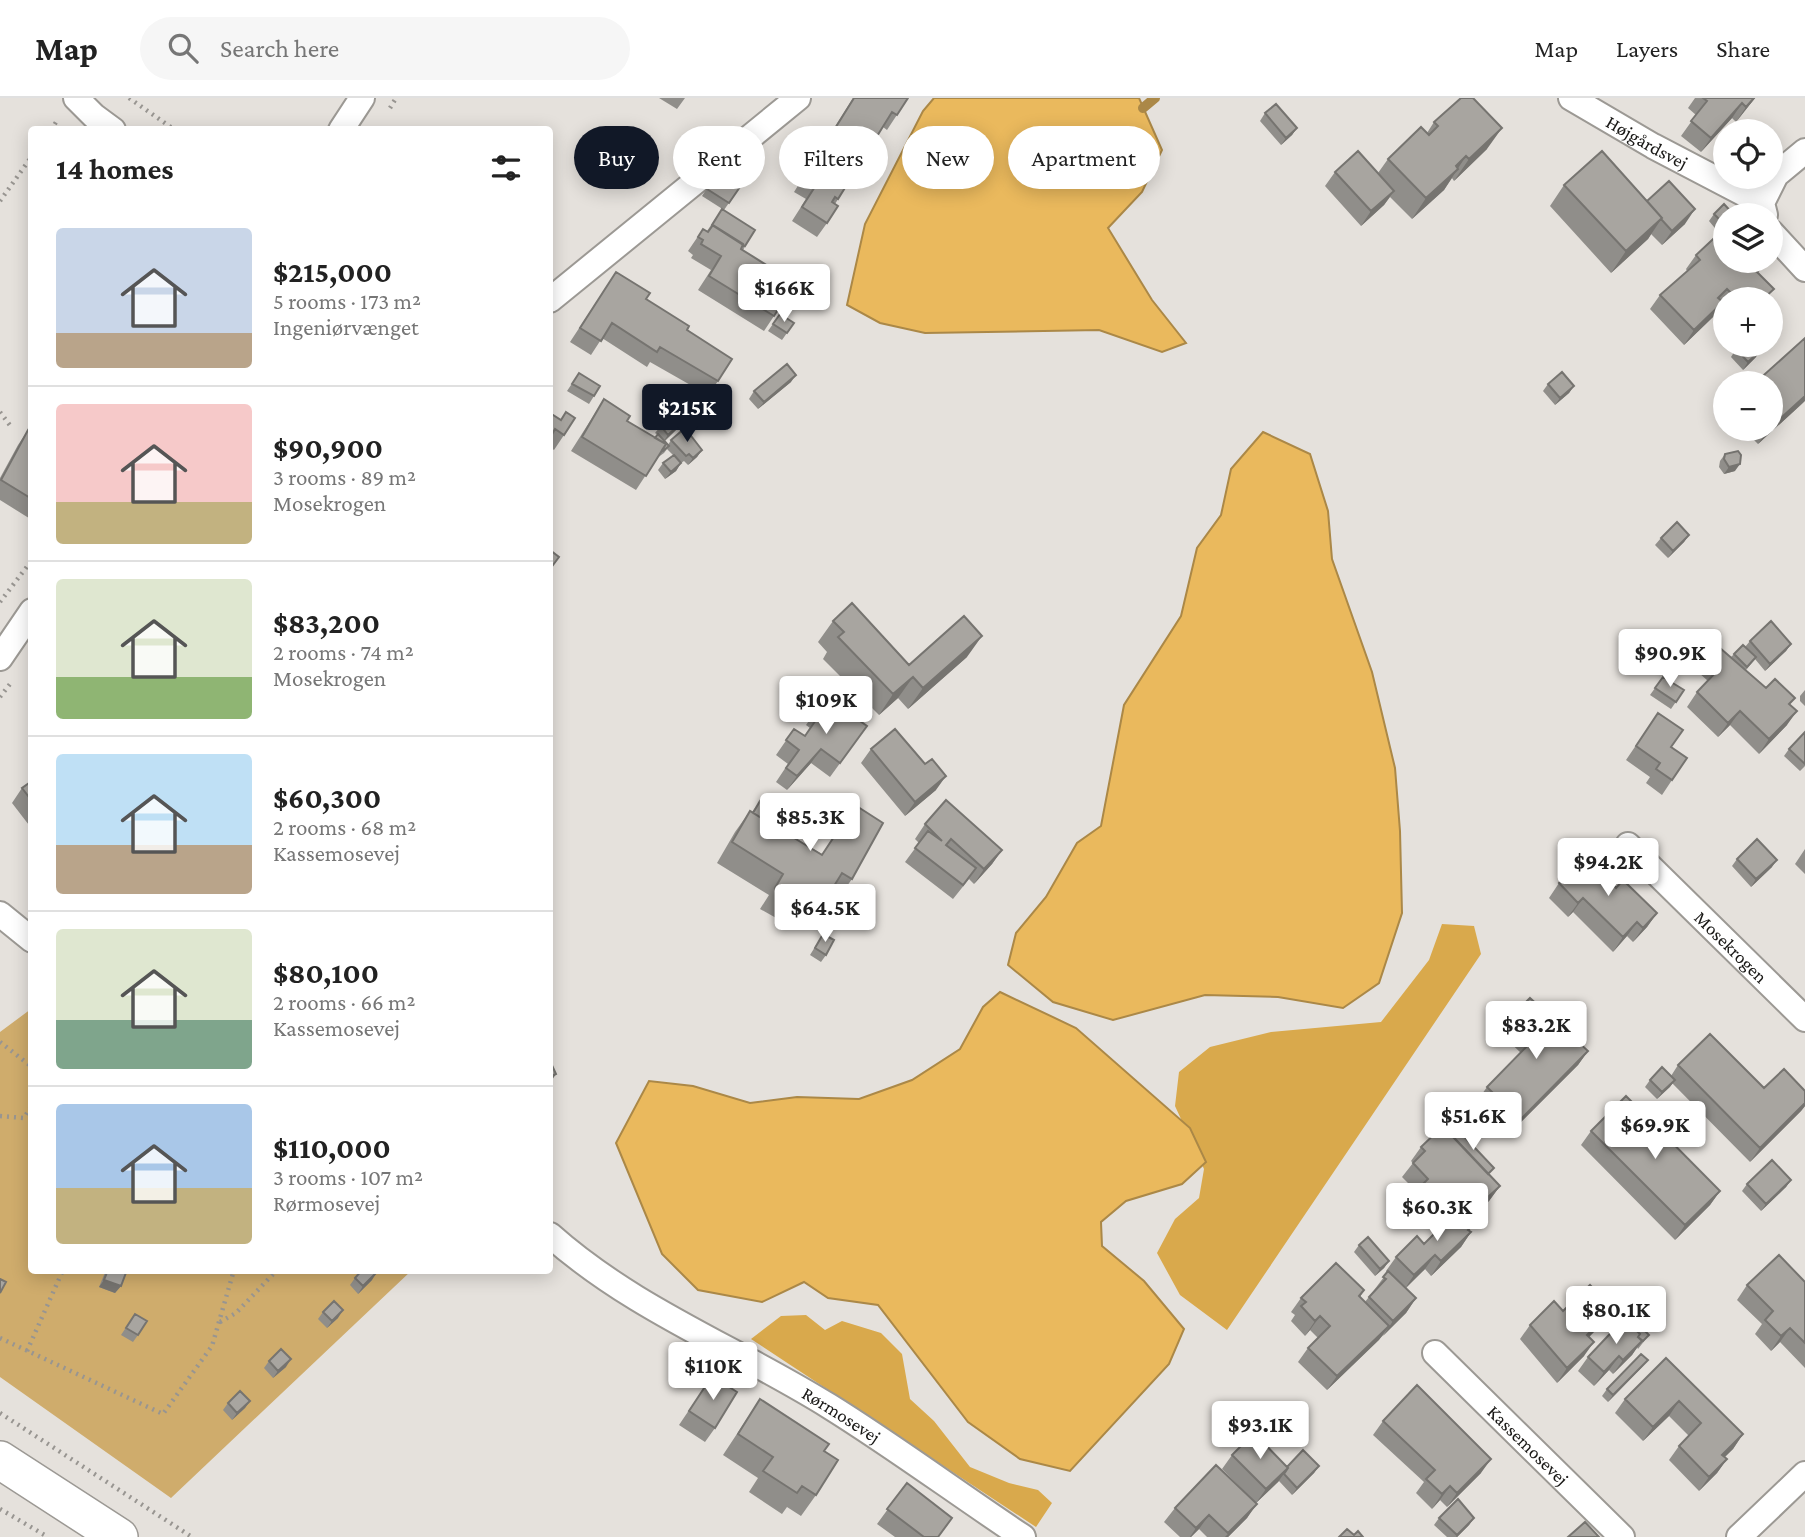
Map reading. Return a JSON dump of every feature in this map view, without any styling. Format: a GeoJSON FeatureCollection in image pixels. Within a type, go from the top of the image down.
{"type":"FeatureCollection","features":[{"type":"Feature","properties":{"kind":"main road"},"geometry":{"type":"LineString","coordinates":[[0,1460],[119,1537]]}},
{"type":"Feature","properties":{"kind":"street"},"geometry":{"type":"LineString","coordinates":[[76,98],[108,126]]}},
{"type":"Feature","properties":{"kind":"street"},"geometry":{"type":"LineString","coordinates":[[344,126],[362,98]]}},
{"type":"Feature","properties":{"kind":"street"},"geometry":{"type":"LineString","coordinates":[[553,298],[797,98]]}},
{"type":"Feature","properties":{"kind":"street","name":"Højgårdsvej"},"geometry":{"type":"LineString","coordinates":[[1571,98],[1752,203]]}},
{"type":"Feature","properties":{"kind":"street","name":"Højgårdsvej"},"geometry":{"type":"LineString","coordinates":[[1765,203],[1776,175],[1805,151]]}},
{"type":"Feature","properties":{"kind":"street"},"geometry":{"type":"LineString","coordinates":[[1783,245],[1805,269]]}},
{"type":"Feature","properties":{"kind":"street"},"geometry":{"type":"LineString","coordinates":[[0,658],[28,617]]}},
{"type":"Feature","properties":{"kind":"street","name":"Mosekrogen"},"geometry":{"type":"LineString","coordinates":[[1628,845],[1805,1019]]}},
{"type":"Feature","properties":{"kind":"street"},"geometry":{"type":"LineString","coordinates":[[0,914],[28,937]]}},
{"type":"Feature","properties":{"kind":"street","name":"Rørmosevej"},"geometry":{"type":"LineString","coordinates":[[553,1237],[622,1290],[709,1342],[828,1406],[1023,1537]]}},
{"type":"Feature","properties":{"kind":"street","name":"Kassemosevej"},"geometry":{"type":"LineString","coordinates":[[1435,1353],[1622,1537]]}},
{"type":"Feature","properties":{"kind":"street"},"geometry":{"type":"LineString","coordinates":[[1739,1537],[1805,1474]]}},
{"type":"Feature","properties":{"kind":"path"},"geometry":{"type":"LineString","coordinates":[[128,98],[169,126]]}},
{"type":"Feature","properties":{"kind":"path"},"geometry":{"type":"LineString","coordinates":[[53,126],[59,117]]}},
{"type":"Feature","properties":{"kind":"path"},"geometry":{"type":"LineString","coordinates":[[0,201],[28,162]]}},
{"type":"Feature","properties":{"kind":"path"},"geometry":{"type":"LineString","coordinates":[[0,412],[12,428]]}},
{"type":"Feature","properties":{"kind":"path"},"geometry":{"type":"LineString","coordinates":[[0,601],[28,565]]}},
{"type":"Feature","properties":{"kind":"path"},"geometry":{"type":"LineString","coordinates":[[0,1042],[28,1064]]}},
{"type":"Feature","properties":{"kind":"path"},"geometry":{"type":"LineString","coordinates":[[0,1116],[24,1118],[28,1112]]}},
{"type":"Feature","properties":{"kind":"path"},"geometry":{"type":"LineString","coordinates":[[27,1351],[61,1274]]}},
{"type":"Feature","properties":{"kind":"path"},"geometry":{"type":"LineString","coordinates":[[0,1338],[163,1415],[212,1346],[233,1274]]}},
{"type":"Feature","properties":{"kind":"path"},"geometry":{"type":"LineString","coordinates":[[219,1322],[236,1313],[273,1274]]}},
{"type":"Feature","properties":{"kind":"path"},"geometry":{"type":"LineString","coordinates":[[0,1413],[192,1537]]}},
{"type":"Feature","properties":{"kind":"path"},"geometry":{"type":"LineString","coordinates":[[0,1509],[48,1537]]}},
{"type":"Feature","properties":{"kind":"shaded area"},"geometry":{"type":"Polygon","coordinates":[[[934,98],[1139,98],[1151,126],[1008,126],[1008,189],[1143,189],[1108,228],[1152,300],[1186,343],[1162,352],[1099,330],[925,333],[880,323],[847,305],[865,224],[883,189],[888,189],[888,179],[902,152],[902,189],[994,189],[994,126],[915,126],[934,98]]]}},
{"type":"Feature","properties":{"kind":"shaded area"},"geometry":{"type":"Polygon","coordinates":[[[1263,432],[1310,454],[1328,511],[1332,559],[1372,672],[1395,768],[1402,913],[1379,983],[1343,1008],[1278,997],[1205,995],[1113,1020],[1053,1002],[1008,965],[1016,933],[1046,897],[1077,843],[1101,826],[1124,705],[1181,616],[1197,548],[1221,515],[1231,469],[1263,432]]]}},
{"type":"Feature","properties":{"kind":"shaded area"},"geometry":{"type":"Polygon","coordinates":[[[1442,924],[1474,926],[1481,954],[1227,1330],[1180,1295],[1157,1253],[1175,1219],[1199,1198],[1204,1169],[1175,1106],[1179,1072],[1210,1047],[1271,1032],[1381,1022],[1429,960],[1442,924]]]}},
{"type":"Feature","properties":{"kind":"shaded area"},"geometry":{"type":"Polygon","coordinates":[[[1000,992],[1076,1028],[1190,1128],[1206,1162],[1182,1184],[1126,1201],[1101,1222],[1102,1246],[1144,1281],[1184,1329],[1169,1364],[1070,1471],[1020,1459],[968,1422],[878,1305],[828,1298],[804,1282],[762,1302],[698,1290],[662,1254],[616,1143],[649,1081],[693,1086],[750,1103],[797,1097],[859,1099],[912,1080],[960,1049],[983,1007],[1000,992]]]}},
{"type":"Feature","properties":{"kind":"shaded area"},"geometry":{"type":"Polygon","coordinates":[[[28,1011],[28,1274],[408,1274],[171,1498],[0,1377],[0,1032],[28,1011]]]}},
{"type":"Feature","properties":{"kind":"shaded area"},"geometry":{"type":"Polygon","coordinates":[[[806,1315],[825,1330],[842,1321],[881,1333],[902,1354],[910,1399],[934,1421],[970,1467],[1009,1483],[1038,1490],[1052,1503],[1036,1527],[751,1339],[781,1316],[806,1315]]]}},
{"type":"Feature","properties":{"kind":"building"},"geometry":{"type":"Polygon","coordinates":[[[854,98],[908,98],[897,115],[892,112],[883,126],[836,126],[854,98]]]}},
{"type":"Feature","properties":{"kind":"building"},"geometry":{"type":"Polygon","coordinates":[[[1461,98],[1473,98],[1502,128],[1469,159],[1466,156],[1456,166],[1458,169],[1426,198],[1388,159],[1421,127],[1429,135],[1438,126],[1434,122],[1461,98]]]}},
{"type":"Feature","properties":{"kind":"building"},"geometry":{"type":"Polygon","coordinates":[[[1703,98],[1754,98],[1746,107],[1742,103],[1728,119],[1713,119],[1711,138],[1691,121],[1707,101],[1703,98]]]}},
{"type":"Feature","properties":{"kind":"building"},"geometry":{"type":"Polygon","coordinates":[[[1276,104],[1297,128],[1286,138],[1265,113],[1276,104]]]}},
{"type":"Feature","properties":{"kind":"building"},"geometry":{"type":"Polygon","coordinates":[[[1358,151],[1394,191],[1371,211],[1335,172],[1358,151]]]}},
{"type":"Feature","properties":{"kind":"building"},"geometry":{"type":"Polygon","coordinates":[[[1602,151],[1662,218],[1626,251],[1564,185],[1602,151]]]}},
{"type":"Feature","properties":{"kind":"building"},"geometry":{"type":"Polygon","coordinates":[[[1669,181],[1695,209],[1672,231],[1647,201],[1669,181]]]}},
{"type":"Feature","properties":{"kind":"building"},"geometry":{"type":"Polygon","coordinates":[[[707,189],[739,189],[729,203],[707,189]]]}},
{"type":"Feature","properties":{"kind":"building"},"geometry":{"type":"Polygon","coordinates":[[[813,189],[844,189],[838,199],[835,197],[832,202],[838,206],[827,223],[802,207],[813,189]]]}},
{"type":"Feature","properties":{"kind":"building"},"geometry":{"type":"Polygon","coordinates":[[[722,209],[755,230],[745,246],[712,225],[722,209]]]}},
{"type":"Feature","properties":{"kind":"building"},"geometry":{"type":"Polygon","coordinates":[[[713,225],[743,244],[741,249],[795,283],[774,316],[709,276],[721,256],[701,244],[703,240],[698,237],[703,229],[708,232],[713,225]]]}},
{"type":"Feature","properties":{"kind":"building"},"geometry":{"type":"Polygon","coordinates":[[[1713,239],[1713,273],[1758,273],[1772,287],[1713,287],[1713,312],[1694,330],[1660,295],[1700,260],[1696,255],[1713,239]]]}},
{"type":"Feature","properties":{"kind":"building"},"geometry":{"type":"Polygon","coordinates":[[[616,272],[650,293],[646,299],[689,326],[687,330],[732,359],[718,381],[660,347],[657,352],[612,323],[601,341],[580,328],[616,272]]]}},
{"type":"Feature","properties":{"kind":"building"},"geometry":{"type":"Polygon","coordinates":[[[780,314],[794,323],[787,333],[773,324],[780,314]]]}},
{"type":"Feature","properties":{"kind":"building"},"geometry":{"type":"Polygon","coordinates":[[[1805,338],[1805,396],[1783,416],[1783,371],[1768,371],[1805,338]]]}},
{"type":"Feature","properties":{"kind":"building"},"geometry":{"type":"Polygon","coordinates":[[[787,364],[796,375],[764,402],[754,391],[787,364]]]}},
{"type":"Feature","properties":{"kind":"building"},"geometry":{"type":"Polygon","coordinates":[[[1562,372],[1574,386],[1560,398],[1548,384],[1562,372]]]}},
{"type":"Feature","properties":{"kind":"building"},"geometry":{"type":"Polygon","coordinates":[[[579,373],[600,386],[594,396],[572,384],[579,373]]]}},
{"type":"Feature","properties":{"kind":"building"},"geometry":{"type":"Polygon","coordinates":[[[604,399],[630,416],[627,421],[666,444],[646,476],[582,437],[604,399]]]}},
{"type":"Feature","properties":{"kind":"building"},"geometry":{"type":"Polygon","coordinates":[[[566,412],[575,418],[564,435],[555,429],[553,433],[553,415],[561,420],[566,412]]]}},
{"type":"Feature","properties":{"kind":"building"},"geometry":{"type":"Polygon","coordinates":[[[673,414],[681,423],[668,435],[661,426],[673,414]]]}},
{"type":"Feature","properties":{"kind":"building"},"geometry":{"type":"Polygon","coordinates":[[[685,428],[702,450],[693,458],[689,454],[686,456],[671,440],[685,428]]]}},
{"type":"Feature","properties":{"kind":"building"},"geometry":{"type":"Polygon","coordinates":[[[28,430],[28,497],[1,480],[28,430]]]}},
{"type":"Feature","properties":{"kind":"building"},"geometry":{"type":"Polygon","coordinates":[[[658,434],[669,446],[663,451],[666,444],[655,438],[658,434]]]}},
{"type":"Feature","properties":{"kind":"building"},"geometry":{"type":"Polygon","coordinates":[[[1738,451],[1741,455],[1740,464],[1729,467],[1724,459],[1725,454],[1738,451]]]}},
{"type":"Feature","properties":{"kind":"building"},"geometry":{"type":"Polygon","coordinates":[[[674,455],[681,463],[671,472],[663,463],[674,455]]]}},
{"type":"Feature","properties":{"kind":"building"},"geometry":{"type":"Polygon","coordinates":[[[1677,522],[1689,535],[1673,551],[1661,538],[1677,522]]]}},
{"type":"Feature","properties":{"kind":"building"},"geometry":{"type":"Polygon","coordinates":[[[553,552],[559,557],[553,565],[553,552]]]}},
{"type":"Feature","properties":{"kind":"building"},"geometry":{"type":"Polygon","coordinates":[[[852,603],[909,665],[964,616],[982,636],[923,688],[913,677],[893,694],[838,637],[844,632],[833,621],[852,603]]]}},
{"type":"Feature","properties":{"kind":"building"},"geometry":{"type":"Polygon","coordinates":[[[1771,621],[1791,644],[1770,664],[1750,641],[1771,621]]]}},
{"type":"Feature","properties":{"kind":"building"},"geometry":{"type":"Polygon","coordinates":[[[1743,645],[1756,657],[1747,667],[1734,654],[1743,645]]]}},
{"type":"Feature","properties":{"kind":"building"},"geometry":{"type":"Polygon","coordinates":[[[1720,648],[1766,688],[1775,679],[1795,698],[1789,704],[1797,711],[1769,739],[1740,711],[1728,723],[1697,692],[1720,668],[1710,658],[1720,648]]]}},
{"type":"Feature","properties":{"kind":"building"},"geometry":{"type":"Polygon","coordinates":[[[1663,677],[1684,690],[1676,702],[1655,688],[1663,677]]]}},
{"type":"Feature","properties":{"kind":"building"},"geometry":{"type":"Polygon","coordinates":[[[826,697],[867,726],[840,763],[821,749],[797,776],[786,768],[799,750],[786,740],[794,729],[805,736],[820,714],[816,711],[826,697]]]}},
{"type":"Feature","properties":{"kind":"building"},"geometry":{"type":"Polygon","coordinates":[[[1658,713],[1683,730],[1671,747],[1687,758],[1672,780],[1656,769],[1660,763],[1636,746],[1658,713]]]}},
{"type":"Feature","properties":{"kind":"building"},"geometry":{"type":"Polygon","coordinates":[[[895,729],[925,764],[932,759],[946,776],[915,802],[871,749],[895,729]]]}},
{"type":"Feature","properties":{"kind":"building"},"geometry":{"type":"Polygon","coordinates":[[[1805,732],[1805,764],[1789,749],[1805,732]]]}},
{"type":"Feature","properties":{"kind":"building"},"geometry":{"type":"Polygon","coordinates":[[[28,784],[28,796],[22,788],[28,784]]]}},
{"type":"Feature","properties":{"kind":"building"},"geometry":{"type":"Polygon","coordinates":[[[946,800],[1002,850],[984,869],[951,839],[946,845],[976,868],[963,885],[915,848],[928,831],[942,841],[925,824],[946,800]]]}},
{"type":"Feature","properties":{"kind":"building"},"geometry":{"type":"Polygon","coordinates":[[[760,801],[775,810],[768,822],[753,813],[760,801]]]}},
{"type":"Feature","properties":{"kind":"building"},"geometry":{"type":"Polygon","coordinates":[[[855,805],[883,823],[852,879],[842,873],[826,899],[808,888],[799,902],[775,888],[783,874],[732,842],[750,811],[822,855],[855,805]]]}},
{"type":"Feature","properties":{"kind":"building"},"geometry":{"type":"Polygon","coordinates":[[[1757,839],[1777,860],[1756,879],[1737,859],[1757,839]]]}},
{"type":"Feature","properties":{"kind":"building"},"geometry":{"type":"Polygon","coordinates":[[[1585,857],[1616,888],[1623,880],[1657,913],[1643,928],[1637,922],[1623,937],[1583,898],[1578,903],[1559,883],[1585,857]]]}},
{"type":"Feature","properties":{"kind":"building"},"geometry":{"type":"Polygon","coordinates":[[[823,934],[834,940],[826,955],[815,948],[823,934]]]}},
{"type":"Feature","properties":{"kind":"building"},"geometry":{"type":"Polygon","coordinates":[[[1530,998],[1588,1051],[1520,1120],[1487,1087],[1533,1040],[1510,1018],[1530,998]]]}},
{"type":"Feature","properties":{"kind":"building"},"geometry":{"type":"Polygon","coordinates":[[[1710,1034],[1764,1088],[1784,1069],[1805,1091],[1805,1103],[1760,1148],[1678,1065],[1710,1034]]]}},
{"type":"Feature","properties":{"kind":"building"},"geometry":{"type":"Polygon","coordinates":[[[1662,1067],[1675,1080],[1662,1092],[1650,1080],[1662,1067]]]}},
{"type":"Feature","properties":{"kind":"building"},"geometry":{"type":"Polygon","coordinates":[[[1626,1096],[1720,1191],[1685,1225],[1591,1131],[1626,1096]]]}},
{"type":"Feature","properties":{"kind":"building"},"geometry":{"type":"Polygon","coordinates":[[[1443,1126],[1500,1186],[1477,1207],[1460,1188],[1432,1214],[1413,1194],[1428,1179],[1413,1163],[1425,1151],[1421,1147],[1443,1126]]]}},
{"type":"Feature","properties":{"kind":"building"},"geometry":{"type":"Polygon","coordinates":[[[1458,1130],[1494,1168],[1488,1174],[1452,1136],[1458,1130]]]}},
{"type":"Feature","properties":{"kind":"building"},"geometry":{"type":"Polygon","coordinates":[[[1772,1160],[1791,1180],[1766,1204],[1747,1184],[1772,1160]]]}},
{"type":"Feature","properties":{"kind":"building"},"geometry":{"type":"Polygon","coordinates":[[[1460,1208],[1474,1223],[1468,1230],[1471,1232],[1441,1261],[1435,1255],[1414,1275],[1396,1257],[1417,1236],[1424,1244],[1460,1208]]]}},
{"type":"Feature","properties":{"kind":"building"},"geometry":{"type":"Polygon","coordinates":[[[1368,1237],[1389,1261],[1380,1269],[1359,1245],[1368,1237]]]}},
{"type":"Feature","properties":{"kind":"building"},"geometry":{"type":"Polygon","coordinates":[[[1779,1255],[1805,1282],[1805,1343],[1790,1328],[1781,1336],[1765,1320],[1773,1311],[1747,1285],[1779,1255]]]}},
{"type":"Feature","properties":{"kind":"building"},"geometry":{"type":"Polygon","coordinates":[[[1336,1263],[1364,1290],[1359,1296],[1389,1326],[1337,1376],[1308,1348],[1330,1326],[1320,1316],[1315,1321],[1301,1306],[1306,1302],[1301,1298],[1336,1263]]]}},
{"type":"Feature","properties":{"kind":"building"},"geometry":{"type":"Polygon","coordinates":[[[1388,1271],[1416,1298],[1393,1321],[1369,1297],[1386,1279],[1383,1277],[1388,1271]]]}},
{"type":"Feature","properties":{"kind":"building"},"geometry":{"type":"Polygon","coordinates":[[[106,1274],[126,1274],[121,1286],[104,1280],[106,1274]]]}},
{"type":"Feature","properties":{"kind":"building"},"geometry":{"type":"Polygon","coordinates":[[[358,1274],[375,1274],[363,1286],[355,1278],[358,1274]]]}},
{"type":"Feature","properties":{"kind":"building"},"geometry":{"type":"Polygon","coordinates":[[[0,1279],[6,1282],[0,1293],[0,1279]]]}},
{"type":"Feature","properties":{"kind":"building"},"geometry":{"type":"Polygon","coordinates":[[[1590,1285],[1613,1309],[1587,1335],[1594,1342],[1567,1368],[1530,1325],[1554,1301],[1563,1311],[1590,1285]]]}},
{"type":"Feature","properties":{"kind":"building"},"geometry":{"type":"Polygon","coordinates":[[[334,1301],[343,1310],[332,1321],[323,1312],[334,1301]]]}},
{"type":"Feature","properties":{"kind":"building"},"geometry":{"type":"Polygon","coordinates":[[[1617,1301],[1648,1327],[1644,1330],[1649,1335],[1643,1341],[1638,1337],[1640,1334],[1624,1319],[1622,1321],[1611,1312],[1611,1307],[1617,1301]]]}},
{"type":"Feature","properties":{"kind":"building"},"geometry":{"type":"Polygon","coordinates":[[[135,1314],[147,1321],[138,1335],[126,1328],[135,1314]]]}},
{"type":"Feature","properties":{"kind":"building"},"geometry":{"type":"Polygon","coordinates":[[[1624,1319],[1640,1334],[1638,1337],[1642,1341],[1623,1360],[1619,1356],[1604,1372],[1588,1357],[1624,1319]]]}},
{"type":"Feature","properties":{"kind":"building"},"geometry":{"type":"Polygon","coordinates":[[[281,1349],[291,1359],[278,1371],[269,1361],[281,1349]]]}},
{"type":"Feature","properties":{"kind":"building"},"geometry":{"type":"Polygon","coordinates":[[[1641,1354],[1648,1360],[1613,1395],[1607,1389],[1641,1354]]]}},
{"type":"Feature","properties":{"kind":"building"},"geometry":{"type":"Polygon","coordinates":[[[1666,1358],[1743,1434],[1722,1455],[1727,1459],[1709,1477],[1679,1446],[1701,1423],[1679,1401],[1653,1427],[1625,1399],[1666,1358]]]}},
{"type":"Feature","properties":{"kind":"building"},"geometry":{"type":"Polygon","coordinates":[[[712,1376],[737,1392],[715,1428],[689,1411],[712,1376]]]}},
{"type":"Feature","properties":{"kind":"building"},"geometry":{"type":"Polygon","coordinates":[[[1417,1385],[1491,1459],[1457,1493],[1450,1486],[1442,1494],[1426,1479],[1435,1470],[1383,1421],[1417,1385]]]}},
{"type":"Feature","properties":{"kind":"building"},"geometry":{"type":"Polygon","coordinates":[[[240,1391],[250,1401],[237,1413],[228,1403],[240,1391]]]}},
{"type":"Feature","properties":{"kind":"building"},"geometry":{"type":"Polygon","coordinates":[[[760,1399],[829,1444],[824,1451],[838,1460],[816,1495],[802,1486],[797,1493],[763,1471],[773,1457],[738,1434],[760,1399]]]}},
{"type":"Feature","properties":{"kind":"building"},"geometry":{"type":"Polygon","coordinates":[[[1254,1433],[1288,1468],[1266,1489],[1232,1455],[1254,1433]]]}},
{"type":"Feature","properties":{"kind":"building"},"geometry":{"type":"Polygon","coordinates":[[[1303,1450],[1319,1466],[1297,1488],[1284,1474],[1303,1450]]]}},
{"type":"Feature","properties":{"kind":"building"},"geometry":{"type":"Polygon","coordinates":[[[1216,1465],[1257,1504],[1228,1533],[1209,1515],[1196,1528],[1175,1508],[1216,1465]]]}},
{"type":"Feature","properties":{"kind":"building"},"geometry":{"type":"Polygon","coordinates":[[[907,1483],[952,1518],[938,1537],[924,1537],[887,1509],[907,1483]]]}},
{"type":"Feature","properties":{"kind":"building"},"geometry":{"type":"Polygon","coordinates":[[[1458,1499],[1474,1518],[1457,1535],[1439,1518],[1458,1499]]]}},
{"type":"Feature","properties":{"kind":"building"},"geometry":{"type":"Polygon","coordinates":[[[1585,1522],[1599,1537],[1568,1537],[1585,1522]]]}},
{"type":"Feature","properties":{"kind":"building"},"geometry":{"type":"Polygon","coordinates":[[[1347,1529],[1354,1535],[1358,1531],[1363,1537],[1339,1537],[1347,1529]]]}},
{"type":"Feature","properties":{"kind":"waterway"},"geometry":{"type":"LineString","coordinates":[[1143,108],[1155,98]]}}]}
